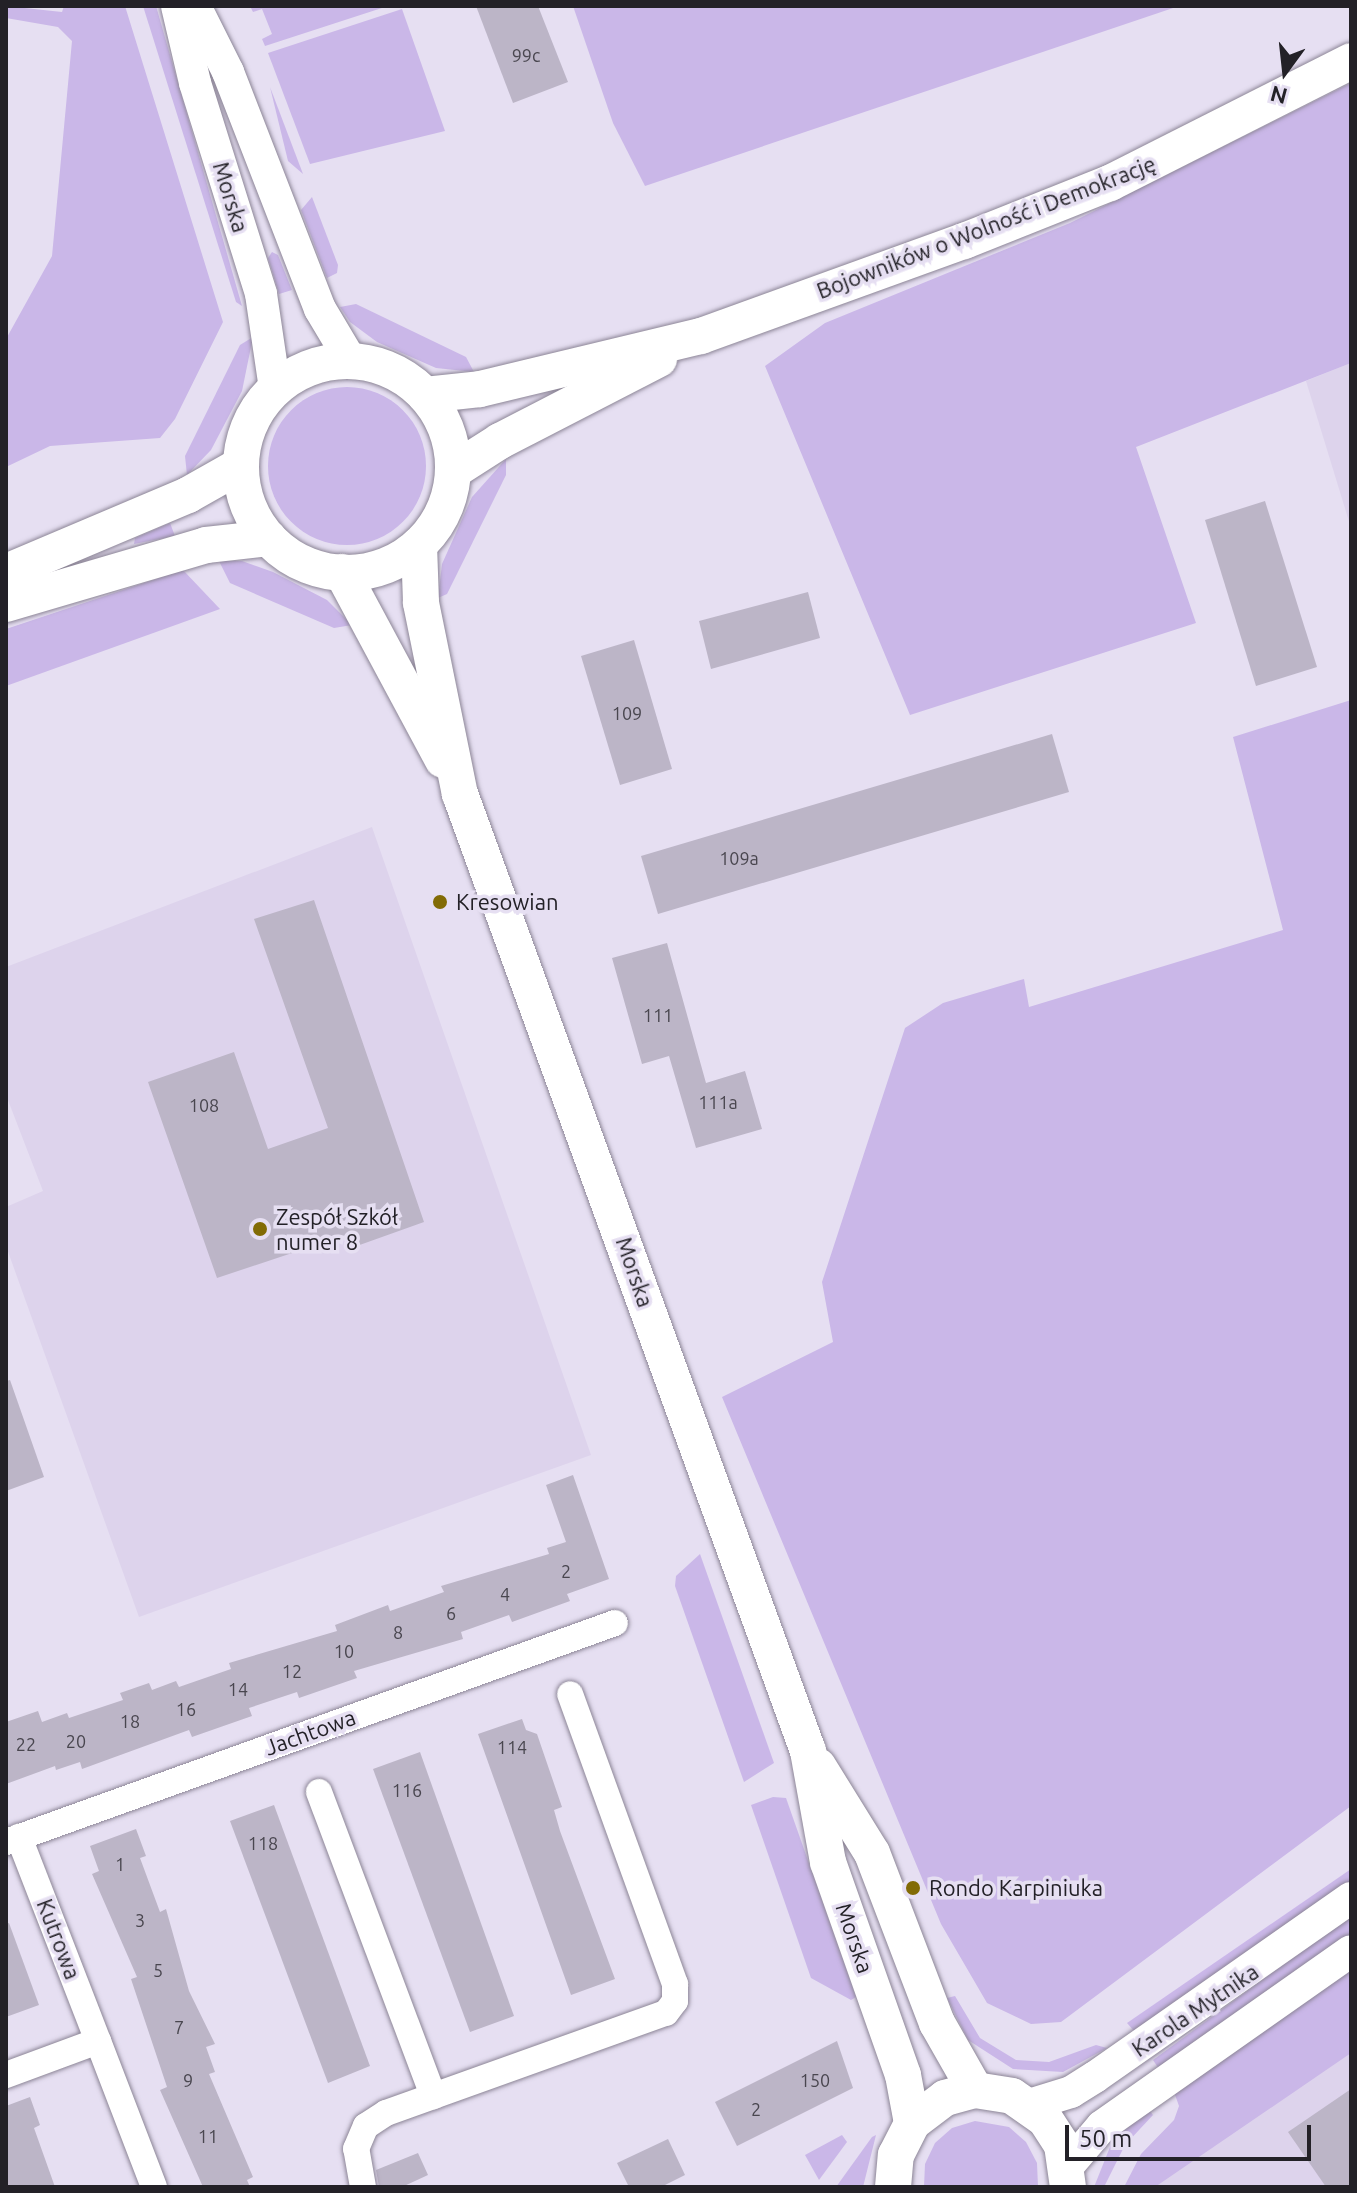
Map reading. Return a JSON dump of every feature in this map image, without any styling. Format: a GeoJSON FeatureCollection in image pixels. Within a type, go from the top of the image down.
{"type":"FeatureCollection","features":[{"type":"Feature","properties":{"kind":"main road","name":"Bojowników o Wolność i Demokrację"},"geometry":{"type":"LineString","coordinates":[[425,395],[480,389],[701,336],[1110,183],[1351,61]]}},
{"type":"Feature","properties":{"kind":"main road","name":"Bojowników o Wolność i Demokrację"},"geometry":{"type":"LineString","coordinates":[[453,471],[500,441],[701,336]]}},
{"type":"Feature","properties":{"kind":"main road"},"geometry":{"type":"LineString","coordinates":[[351,361],[387,369],[425,395],[445,426],[453,471],[443,511],[419,545],[379,568],[342,572],[306,564],[269,538],[246,500],[241,465],[251,420],[275,389],[310,367],[351,361]]}},
{"type":"Feature","properties":{"kind":"main road"},"geometry":{"type":"LineString","coordinates":[[6,572],[188,495],[241,465]]}},
{"type":"Feature","properties":{"kind":"main road"},"geometry":{"type":"LineString","coordinates":[[6,604],[206,545],[269,538]]}},
{"type":"Feature","properties":{"kind":"main road","name":"Morska"},"geometry":{"type":"LineString","coordinates":[[419,545],[421,603],[460,794]]}},
{"type":"Feature","properties":{"kind":"main road","name":"Morska"},"geometry":{"type":"LineString","coordinates":[[342,572],[460,794],[808,1751],[828,1862],[903,2075],[912,2123]]}},
{"type":"Feature","properties":{"kind":"main road","name":"Morska"},"geometry":{"type":"LineString","coordinates":[[808,1751],[872,1853],[937,2023],[975,2090]]}},
{"type":"Feature","properties":{"kind":"main road"},"geometry":{"type":"LineString","coordinates":[[892,2185],[898,2146],[912,2123],[945,2098],[975,2090],[1003,2093],[1029,2105],[1058,2136],[1068,2176]]}},
{"type":"Feature","properties":{"kind":"street","name":"Morska"},"geometry":{"type":"LineString","coordinates":[[177,6],[195,83],[261,294],[275,389]]}},
{"type":"Feature","properties":{"kind":"street","name":"Morska"},"geometry":{"type":"LineString","coordinates":[[195,6],[228,72],[320,309],[351,361]]}},
{"type":"Feature","properties":{"kind":"street","name":"Jachtowa"},"geometry":{"type":"LineString","coordinates":[[12,1840],[615,1623]]}},
{"type":"Feature","properties":{"kind":"street"},"geometry":{"type":"LineString","coordinates":[[363,2187],[356,2149],[366,2126],[433,2096],[666,2013],[675,2001],[675,1984],[570,1694]]}},
{"type":"Feature","properties":{"kind":"street"},"geometry":{"type":"LineString","coordinates":[[319,1792],[433,2096]]}},
{"type":"Feature","properties":{"kind":"street","name":"Kutrowa"},"geometry":{"type":"LineString","coordinates":[[12,1840],[98,2041],[154,2187]]}},
{"type":"Feature","properties":{"kind":"street","name":"Karola Mytnika"},"geometry":{"type":"LineString","coordinates":[[1029,2105],[1071,2092],[1095,2077],[1351,1898]]}},
{"type":"Feature","properties":{"kind":"street","name":"Karola Mytnika"},"geometry":{"type":"LineString","coordinates":[[1068,2176],[1102,2126],[1351,1951]]}},
{"type":"Feature","properties":{"kind":"street"},"geometry":{"type":"LineString","coordinates":[[6,2075],[98,2041]]}},
{"type":"Feature","properties":{"kind":"shaded area"},"geometry":{"type":"Polygon","coordinates":[[[6,6],[62,12],[64,6],[125,6],[223,322],[175,419],[160,438],[50,446],[6,467],[6,339],[52,256],[72,41],[58,27],[6,18],[6,6]]]}},
{"type":"Feature","properties":{"kind":"shaded area"},"geometry":{"type":"Polygon","coordinates":[[[143,6],[156,6],[242,306],[236,302],[143,6]]]}},
{"type":"Feature","properties":{"kind":"shaded area"},"geometry":{"type":"Polygon","coordinates":[[[250,6],[388,6],[265,46],[262,39],[272,34],[262,9],[253,12],[250,6]]]}},
{"type":"Feature","properties":{"kind":"shaded area"},"geometry":{"type":"Polygon","coordinates":[[[573,6],[1179,6],[645,186],[613,123],[573,6]]]}},
{"type":"Feature","properties":{"kind":"shaded area"},"geometry":{"type":"Polygon","coordinates":[[[402,9],[445,131],[310,164],[268,53],[402,9]]]}},
{"type":"Feature","properties":{"kind":"shaded area"},"geometry":{"type":"Polygon","coordinates":[[[1351,83],[1351,363],[1136,447],[1196,623],[910,715],[765,366],[825,323],[1070,223],[1351,83]]]}},
{"type":"Feature","properties":{"kind":"shaded area"},"geometry":{"type":"Polygon","coordinates":[[[270,87],[303,174],[288,161],[270,87]]]}},
{"type":"Feature","properties":{"kind":"shaded area"},"geometry":{"type":"Polygon","coordinates":[[[312,197],[338,265],[337,273],[327,278],[301,210],[312,197]]]}},
{"type":"Feature","properties":{"kind":"shaded area"},"geometry":{"type":"Polygon","coordinates":[[[272,252],[278,255],[292,290],[279,294],[268,258],[272,252]]]}},
{"type":"Feature","properties":{"kind":"shaded area"},"geometry":{"type":"Polygon","coordinates":[[[356,304],[466,357],[474,372],[436,368],[377,342],[350,322],[340,307],[356,304]]]}},
{"type":"Feature","properties":{"kind":"shaded area"},"geometry":{"type":"Polygon","coordinates":[[[253,337],[242,391],[211,450],[187,475],[185,456],[240,345],[253,337]]]}},
{"type":"Feature","properties":{"kind":"shaded area"},"geometry":{"type":"Polygon","coordinates":[[[1351,363],[1351,528],[1306,381],[1351,363]]]}},
{"type":"Feature","properties":{"kind":"shaded area"},"geometry":{"type":"Polygon","coordinates":[[[347,387],[377,393],[403,410],[420,436],[426,466],[420,496],[403,522],[377,539],[347,545],[317,539],[291,522],[274,496],[268,466],[274,436],[291,410],[317,393],[347,387]]]}},
{"type":"Feature","properties":{"kind":"shaded area"},"geometry":{"type":"Polygon","coordinates":[[[506,459],[506,475],[447,594],[438,598],[442,564],[472,497],[506,459]]]}},
{"type":"Feature","properties":{"kind":"shaded area"},"geometry":{"type":"Polygon","coordinates":[[[170,523],[175,536],[134,544],[135,538],[170,523]]]}},
{"type":"Feature","properties":{"kind":"shaded area"},"geometry":{"type":"Polygon","coordinates":[[[219,561],[242,561],[273,572],[327,600],[352,625],[334,628],[230,583],[219,561]]]}},
{"type":"Feature","properties":{"kind":"shaded area"},"geometry":{"type":"Polygon","coordinates":[[[183,570],[220,609],[6,686],[6,629],[183,570]]]}},
{"type":"Feature","properties":{"kind":"shaded area"},"geometry":{"type":"Polygon","coordinates":[[[1351,700],[1351,1806],[1061,2022],[1031,2024],[987,2003],[941,1924],[722,1397],[833,1342],[822,1282],[905,1028],[943,1003],[1024,979],[1029,1007],[1283,930],[1233,737],[1351,700]]]}},
{"type":"Feature","properties":{"kind":"shaded area","name":"Zespół Szkół numer 8"},"geometry":{"type":"Polygon","coordinates":[[[372,827],[591,1455],[139,1617],[6,1246],[6,1207],[43,1191],[6,1095],[6,967],[372,827]]]}},
{"type":"Feature","properties":{"kind":"shaded area"},"geometry":{"type":"Polygon","coordinates":[[[700,1554],[774,1763],[744,1782],[675,1586],[676,1576],[700,1554]]]}},
{"type":"Feature","properties":{"kind":"shaded area"},"geometry":{"type":"Polygon","coordinates":[[[773,1797],[786,1798],[856,1997],[851,2000],[811,1978],[751,1805],[773,1797]]]}},
{"type":"Feature","properties":{"kind":"shaded area"},"geometry":{"type":"Polygon","coordinates":[[[1351,1869],[1351,1882],[1319,1905],[1134,2031],[1127,2023],[1351,1869]]]}},
{"type":"Feature","properties":{"kind":"shaded area"},"geometry":{"type":"Polygon","coordinates":[[[1351,1915],[1351,1935],[1161,2072],[1153,2060],[1351,1915]]]}},
{"type":"Feature","properties":{"kind":"shaded area"},"geometry":{"type":"Polygon","coordinates":[[[1351,1966],[1351,2053],[1155,2187],[1124,2187],[1141,2154],[1174,2120],[1179,2106],[1174,2092],[1351,1966]]]}},
{"type":"Feature","properties":{"kind":"shaded area"},"geometry":{"type":"Polygon","coordinates":[[[955,1996],[980,2038],[1016,2060],[1049,2062],[1096,2045],[1107,2048],[1063,2072],[1013,2069],[968,2040],[947,1998],[955,1996]]]}},
{"type":"Feature","properties":{"kind":"shaded area"},"geometry":{"type":"Polygon","coordinates":[[[1351,2047],[1351,2187],[1146,2187],[1351,2047]]]}},
{"type":"Feature","properties":{"kind":"shaded area"},"geometry":{"type":"Polygon","coordinates":[[[1148,2108],[1153,2115],[1125,2145],[1104,2187],[1094,2187],[1112,2142],[1148,2108]]]}},
{"type":"Feature","properties":{"kind":"shaded area"},"geometry":{"type":"Polygon","coordinates":[[[975,2121],[1009,2127],[1026,2142],[1037,2163],[1038,2187],[924,2187],[925,2164],[935,2143],[952,2128],[975,2121]]]}},
{"type":"Feature","properties":{"kind":"shaded area"},"geometry":{"type":"Polygon","coordinates":[[[842,2135],[847,2142],[819,2180],[805,2155],[842,2135]]]}},
{"type":"Feature","properties":{"kind":"shaded area"},"geometry":{"type":"Polygon","coordinates":[[[876,2135],[863,2187],[836,2187],[872,2137],[876,2135]]]}},
{"type":"Feature","properties":{"kind":"building"},"geometry":{"type":"Polygon","coordinates":[[[476,6],[538,6],[568,82],[513,103],[476,6]]]}},
{"type":"Feature","properties":{"kind":"building"},"geometry":{"type":"Polygon","coordinates":[[[1265,501],[1317,667],[1256,686],[1205,520],[1265,501]]]}},
{"type":"Feature","properties":{"kind":"building"},"geometry":{"type":"Polygon","coordinates":[[[808,592],[820,638],[711,669],[699,621],[808,592]]]}},
{"type":"Feature","properties":{"kind":"building"},"geometry":{"type":"Polygon","coordinates":[[[634,640],[672,769],[620,785],[581,656],[634,640]]]}},
{"type":"Feature","properties":{"kind":"building"},"geometry":{"type":"Polygon","coordinates":[[[1052,734],[1069,792],[658,914],[641,856],[1052,734]]]}},
{"type":"Feature","properties":{"kind":"building","name":"Zespół Szkół numer 8"},"geometry":{"type":"Polygon","coordinates":[[[314,900],[424,1222],[354,1247],[349,1234],[217,1278],[148,1082],[234,1052],[268,1149],[328,1128],[254,919],[314,900]]]}},
{"type":"Feature","properties":{"kind":"building"},"geometry":{"type":"Polygon","coordinates":[[[667,943],[706,1083],[745,1071],[762,1129],[696,1148],[669,1056],[642,1064],[612,958],[667,943]]]}},
{"type":"Feature","properties":{"kind":"building"},"geometry":{"type":"Polygon","coordinates":[[[10,1380],[44,1477],[6,1491],[6,1381],[10,1380]]]}},
{"type":"Feature","properties":{"kind":"building"},"geometry":{"type":"Polygon","coordinates":[[[573,1475],[609,1579],[567,1594],[570,1601],[512,1622],[509,1615],[461,1632],[463,1639],[354,1671],[357,1678],[299,1698],[297,1692],[249,1708],[252,1716],[192,1737],[189,1730],[82,1769],[80,1762],[56,1770],[55,1766],[6,1784],[6,1722],[38,1711],[42,1722],[67,1713],[69,1718],[123,1700],[120,1693],[149,1683],[152,1690],[176,1681],[179,1687],[231,1669],[229,1663],[337,1631],[335,1625],[388,1605],[390,1611],[444,1592],[441,1586],[549,1554],[547,1548],[566,1542],[546,1485],[573,1475]]]}},
{"type":"Feature","properties":{"kind":"building"},"geometry":{"type":"Polygon","coordinates":[[[522,1719],[526,1730],[537,1734],[562,1807],[554,1810],[560,1831],[615,1979],[571,1995],[478,1734],[522,1719]]]}},
{"type":"Feature","properties":{"kind":"building"},"geometry":{"type":"Polygon","coordinates":[[[420,1752],[514,2016],[470,2032],[373,1769],[420,1752]]]}},
{"type":"Feature","properties":{"kind":"building"},"geometry":{"type":"Polygon","coordinates":[[[274,1805],[370,2066],[328,2083],[230,1821],[274,1805]]]}},
{"type":"Feature","properties":{"kind":"building"},"geometry":{"type":"Polygon","coordinates":[[[136,1829],[146,1856],[140,1858],[160,1912],[166,1909],[189,1991],[215,2044],[206,2047],[215,2072],[209,2074],[253,2177],[247,2180],[250,2187],[203,2187],[160,2090],[167,2087],[131,1979],[137,1977],[92,1874],[99,1871],[90,1846],[136,1829]]]}},
{"type":"Feature","properties":{"kind":"building"},"geometry":{"type":"Polygon","coordinates":[[[9,1923],[39,2005],[6,2017],[6,1924],[9,1923]]]}},
{"type":"Feature","properties":{"kind":"building"},"geometry":{"type":"Polygon","coordinates":[[[837,2041],[853,2088],[737,2146],[715,2102],[837,2041]]]}},
{"type":"Feature","properties":{"kind":"building"},"geometry":{"type":"Polygon","coordinates":[[[1351,2089],[1351,2187],[1326,2187],[1288,2132],[1351,2089]]]}},
{"type":"Feature","properties":{"kind":"building"},"geometry":{"type":"Polygon","coordinates":[[[30,2097],[40,2125],[34,2128],[55,2187],[6,2187],[6,2106],[30,2097]]]}},
{"type":"Feature","properties":{"kind":"building"},"geometry":{"type":"Polygon","coordinates":[[[668,2139],[685,2175],[661,2187],[629,2187],[617,2163],[668,2139]]]}},
{"type":"Feature","properties":{"kind":"building"},"geometry":{"type":"Polygon","coordinates":[[[418,2153],[428,2175],[402,2187],[379,2187],[376,2170],[418,2153]]]}},
{"type":"Feature","properties":{"kind":"place","name":"Kresowian"},"geometry":{"type":"Point","coordinates":[440,902]}},
{"type":"Feature","properties":{"kind":"place","name":"Zespół Szkół numer 8"},"geometry":{"type":"Point","coordinates":[260,1229]}},
{"type":"Feature","properties":{"kind":"place","name":"Rondo Karpiniuka"},"geometry":{"type":"Point","coordinates":[913,1888]}}]}
